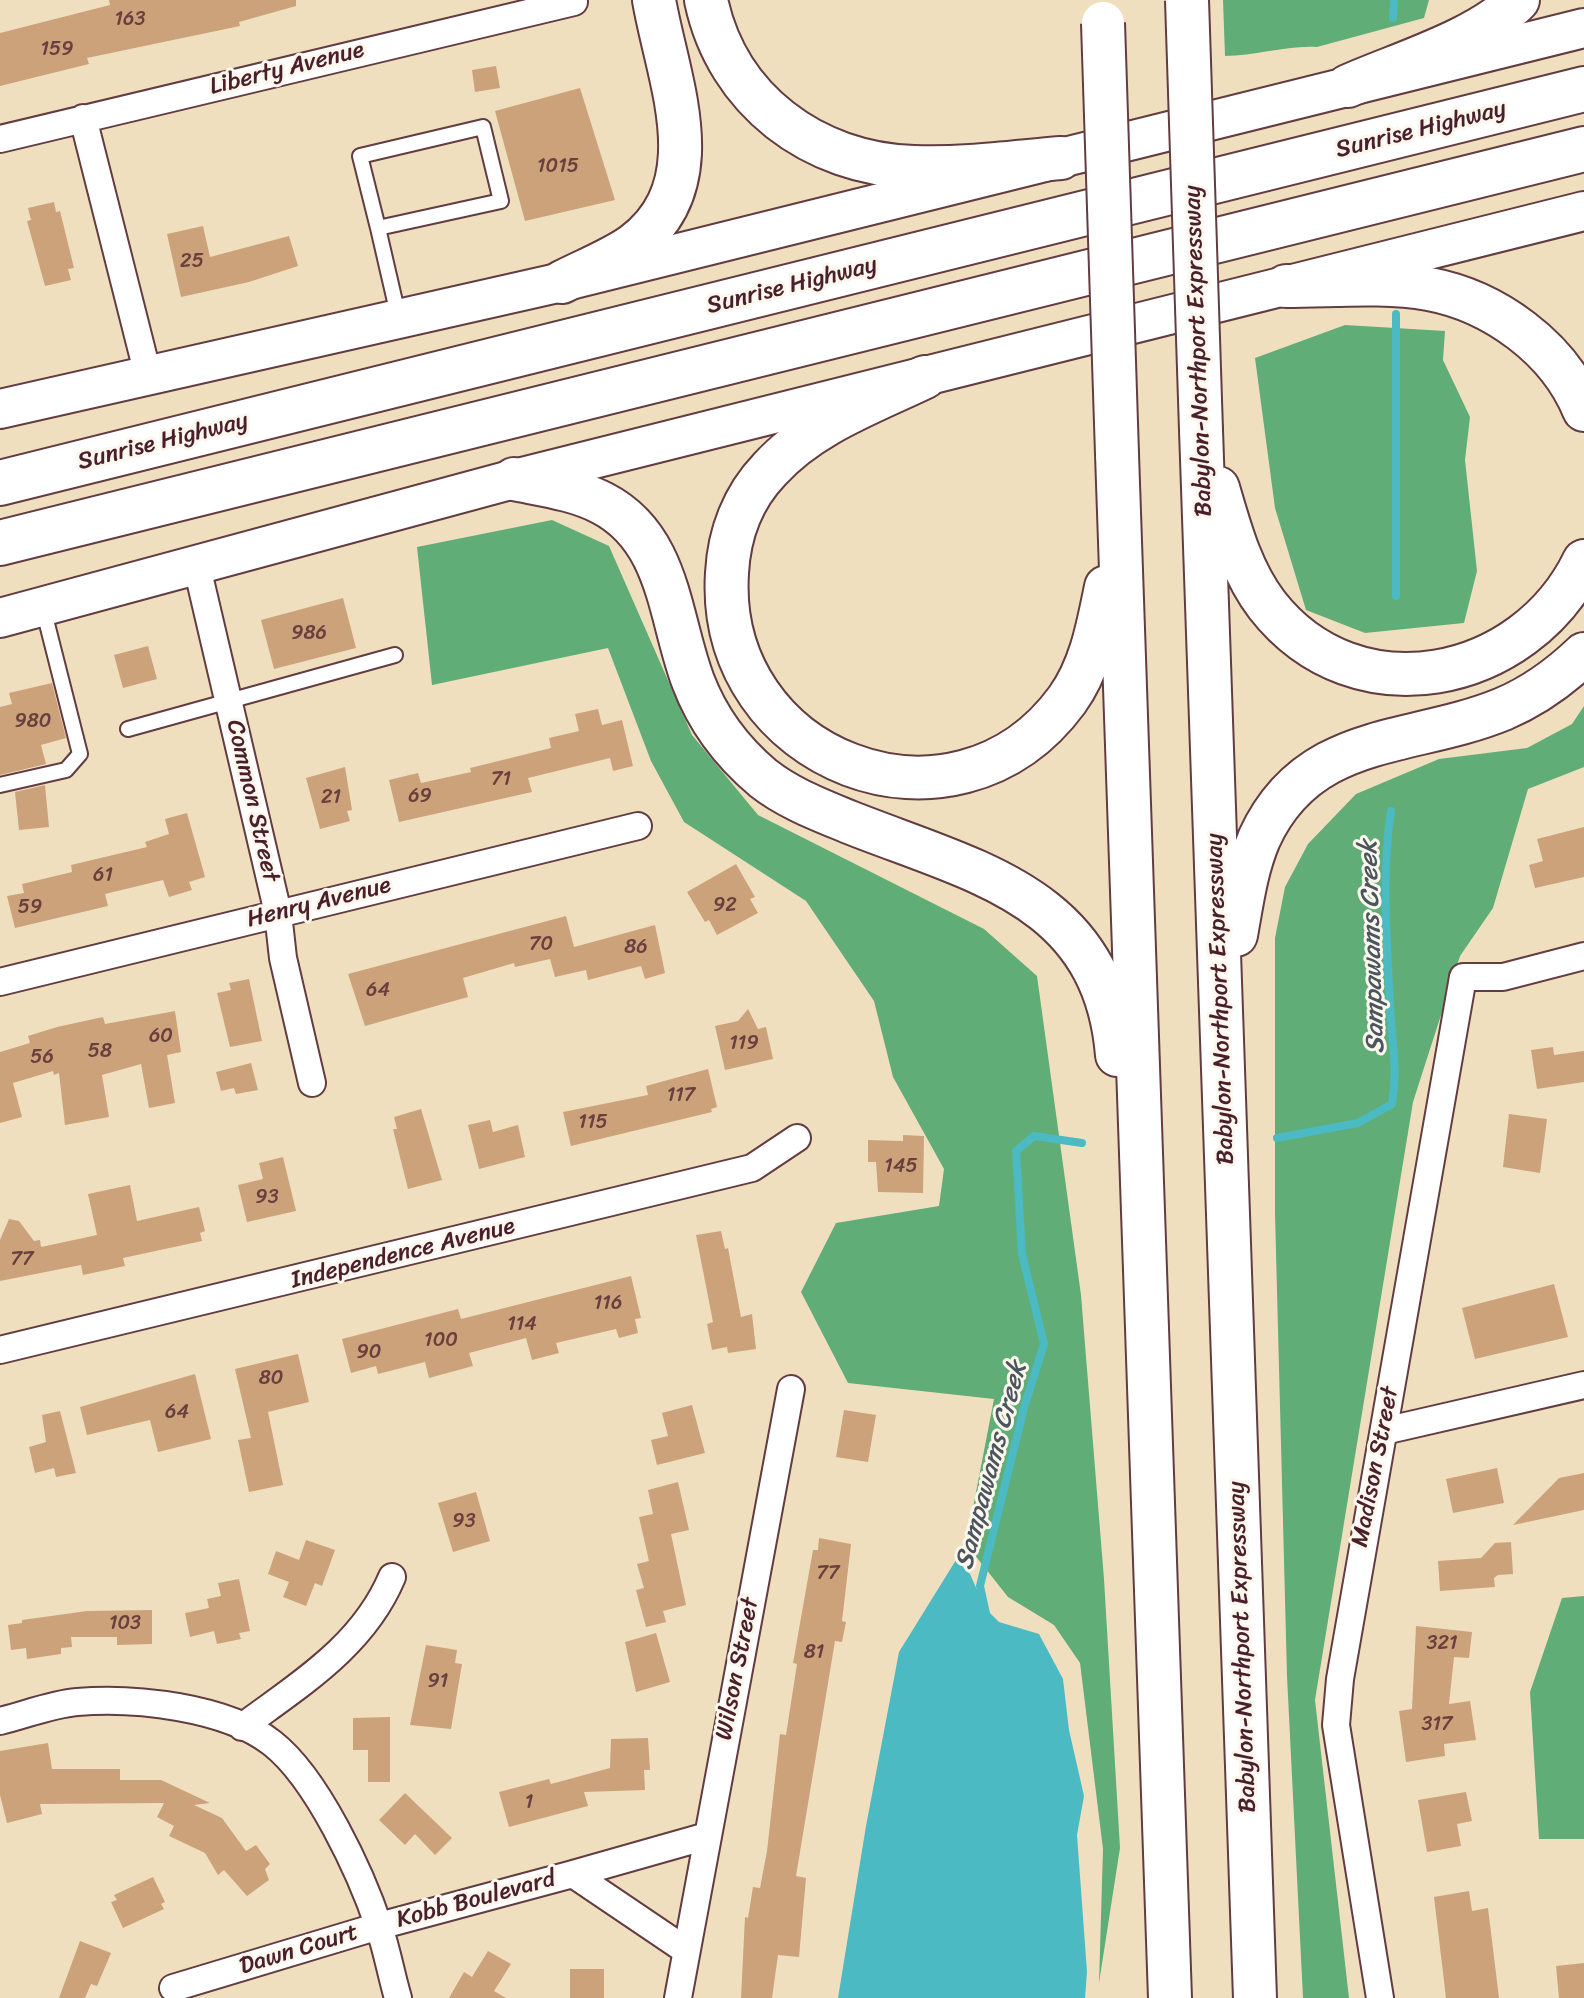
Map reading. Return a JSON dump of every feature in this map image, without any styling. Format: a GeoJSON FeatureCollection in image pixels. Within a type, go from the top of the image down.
{"type":"FeatureCollection","features":[{"type":"Feature","properties":{"kind":"highway","name":"Sunrise Highway"},"geometry":{"type":"LineString","coordinates":[[0,483],[1584,89]]}},
{"type":"Feature","properties":{"kind":"highway"},"geometry":{"type":"LineString","coordinates":[[0,543],[1584,149]]}},
{"type":"Feature","properties":{"kind":"main road"},"geometry":{"type":"LineString","coordinates":[[562,282],[631,246],[663,213],[674,190],[680,163],[681,126],[654,0]]}},
{"type":"Feature","properties":{"kind":"main road"},"geometry":{"type":"LineString","coordinates":[[706,0],[713,27],[735,75],[767,111],[812,141],[860,159],[912,167],[1061,158]]}},
{"type":"Feature","properties":{"kind":"main road","name":"Babylon-Northport Expressway"},"geometry":{"type":"LineString","coordinates":[[1187,0],[1255,1998]]}},
{"type":"Feature","properties":{"kind":"main road"},"geometry":{"type":"LineString","coordinates":[[1348,86],[1473,31],[1507,11],[1518,0]]}},
{"type":"Feature","properties":{"kind":"main road"},"geometry":{"type":"LineString","coordinates":[[1101,8],[1170,1998]]}},
{"type":"Feature","properties":{"kind":"main road"},"geometry":{"type":"LineString","coordinates":[[0,409],[562,282],[1584,28]]}},
{"type":"Feature","properties":{"kind":"main road"},"geometry":{"type":"LineString","coordinates":[[0,618],[514,479],[1584,211]]}},
{"type":"Feature","properties":{"kind":"main road"},"geometry":{"type":"LineString","coordinates":[[1286,286],[1411,287],[1482,306],[1523,332],[1541,348],[1572,386],[1584,410]]}},
{"type":"Feature","properties":{"kind":"main road"},"geometry":{"type":"LineString","coordinates":[[925,377],[829,423],[798,443],[757,484],[737,521],[727,564],[730,629],[754,690],[782,724],[800,739],[861,770],[906,777],[968,770],[1008,754],[1043,727],[1078,682],[1093,645],[1119,527]]}},
{"type":"Feature","properties":{"kind":"main road"},"geometry":{"type":"LineString","coordinates":[[1201,430],[1235,543],[1268,606],[1303,639],[1362,668],[1427,674],[1492,655],[1547,617],[1574,581],[1584,561]]}},
{"type":"Feature","properties":{"kind":"main road"},"geometry":{"type":"LineString","coordinates":[[514,479],[573,492],[602,503],[641,535],[659,566],[686,662],[705,707],[733,748],[764,778],[807,804],[1009,887],[1043,908],[1071,934],[1093,967],[1111,1010],[1117,1052],[1120,1122],[1146,1274]]}},
{"type":"Feature","properties":{"kind":"main road"},"geometry":{"type":"LineString","coordinates":[[1222,1019],[1251,859],[1270,819],[1295,787],[1329,761],[1364,746],[1502,709],[1545,687],[1584,654]]}},
{"type":"Feature","properties":{"kind":"street","name":"Liberty Avenue"},"geometry":{"type":"LineString","coordinates":[[0,139],[574,2]]}},
{"type":"Feature","properties":{"kind":"street"},"geometry":{"type":"LineString","coordinates":[[83,118],[148,375]]}},
{"type":"Feature","properties":{"kind":"street","name":"Common Street"},"geometry":{"type":"LineString","coordinates":[[197,567],[278,913],[283,958],[312,1083]]}},
{"type":"Feature","properties":{"kind":"street","name":"Henry Avenue"},"geometry":{"type":"LineString","coordinates":[[0,982],[638,826]]}},
{"type":"Feature","properties":{"kind":"street","name":"Madison Street"},"geometry":{"type":"LineString","coordinates":[[1380,1998],[1336,1725],[1361,1544],[1384,1431],[1463,977],[1503,977],[1584,956]]}},
{"type":"Feature","properties":{"kind":"street","name":"Independence Avenue"},"geometry":{"type":"LineString","coordinates":[[0,1350],[752,1168],[797,1138]]}},
{"type":"Feature","properties":{"kind":"street"},"geometry":{"type":"LineString","coordinates":[[1384,1431],[1584,1385]]}},
{"type":"Feature","properties":{"kind":"street","name":"Wilson Street"},"geometry":{"type":"LineString","coordinates":[[684,1949],[791,1389]]}},
{"type":"Feature","properties":{"kind":"street"},"geometry":{"type":"LineString","coordinates":[[242,1727],[345,1648],[378,1607],[392,1577]]}},
{"type":"Feature","properties":{"kind":"street"},"geometry":{"type":"LineString","coordinates":[[0,1721],[74,1702],[126,1700],[189,1709],[242,1727],[272,1743],[299,1772],[345,1851],[379,1926],[398,1998]]}},
{"type":"Feature","properties":{"kind":"street","name":"Kobb Boulevard"},"geometry":{"type":"LineString","coordinates":[[379,1926],[707,1836]]}},
{"type":"Feature","properties":{"kind":"street","name":"Kobb Boulevard"},"geometry":{"type":"LineString","coordinates":[[573,1874],[684,1949]]}},
{"type":"Feature","properties":{"kind":"street","name":"Dawn Court"},"geometry":{"type":"LineString","coordinates":[[173,1988],[379,1926]]}},
{"type":"Feature","properties":{"kind":"street"},"geometry":{"type":"LineString","coordinates":[[678,1998],[684,1949]]}},
{"type":"Feature","properties":{"kind":"lane"},"geometry":{"type":"LineString","coordinates":[[378,228],[501,201],[483,127],[360,156],[399,320]]}},
{"type":"Feature","properties":{"kind":"lane"},"geometry":{"type":"LineString","coordinates":[[0,785],[66,770],[80,754],[43,607]]}},
{"type":"Feature","properties":{"kind":"lane"},"geometry":{"type":"LineString","coordinates":[[128,729],[395,655]]}},
{"type":"Feature","properties":{"kind":"green space"},"geometry":{"type":"Polygon","coordinates":[[[1223,0],[1429,0],[1424,18],[1317,47],[1225,56],[1223,0]]]}},
{"type":"Feature","properties":{"kind":"green space"},"geometry":{"type":"Polygon","coordinates":[[[1345,325],[1445,331],[1443,360],[1470,417],[1465,460],[1477,571],[1464,623],[1365,633],[1306,610],[1275,508],[1255,358],[1345,325]]]}},
{"type":"Feature","properties":{"kind":"green space"},"geometry":{"type":"Polygon","coordinates":[[[552,520],[609,546],[692,735],[758,815],[984,929],[1037,976],[1081,1295],[1104,1579],[1120,1848],[1099,1983],[1103,1849],[1080,1663],[1054,1625],[1008,1597],[966,1544],[994,1399],[848,1383],[801,1292],[836,1223],[939,1206],[944,1169],[893,1077],[874,1001],[806,901],[684,822],[651,761],[608,648],[432,685],[417,547],[552,520]]]}},
{"type":"Feature","properties":{"kind":"green space"},"geometry":{"type":"Polygon","coordinates":[[[1584,706],[1584,767],[1528,789],[1493,908],[1460,956],[1413,1102],[1315,1700],[1349,1998],[1303,1998],[1287,1676],[1275,1214],[1275,938],[1285,887],[1308,844],[1356,794],[1439,759],[1527,748],[1572,724],[1584,706]]]}},
{"type":"Feature","properties":{"kind":"green space"},"geometry":{"type":"Polygon","coordinates":[[[1584,1596],[1584,1839],[1539,1839],[1530,1692],[1562,1598],[1584,1596]]]}},
{"type":"Feature","properties":{"kind":"water"},"geometry":{"type":"Polygon","coordinates":[[[956,1560],[970,1574],[985,1608],[999,1622],[1039,1634],[1063,1679],[1069,1730],[1084,1796],[1077,1835],[1087,1972],[1085,1998],[838,1998],[899,1652],[956,1560]]]}},
{"type":"Feature","properties":{"kind":"building"},"geometry":{"type":"Polygon","coordinates":[[[109,0],[296,0],[296,6],[239,22],[240,26],[87,58],[89,64],[0,86],[0,33],[110,5],[109,0]]]}},
{"type":"Feature","properties":{"kind":"building"},"geometry":{"type":"Polygon","coordinates":[[[496,66],[500,88],[475,92],[472,70],[496,66]]]}},
{"type":"Feature","properties":{"kind":"building"},"geometry":{"type":"Polygon","coordinates":[[[580,88],[615,200],[525,221],[495,111],[580,88]]]}},
{"type":"Feature","properties":{"kind":"building"},"geometry":{"type":"Polygon","coordinates":[[[54,202],[56,212],[60,211],[74,268],[68,269],[71,280],[45,286],[27,221],[31,220],[28,208],[54,202]]]}},
{"type":"Feature","properties":{"kind":"building"},"geometry":{"type":"Polygon","coordinates":[[[203,226],[210,257],[289,236],[298,266],[249,282],[181,297],[167,234],[203,226]]]}},
{"type":"Feature","properties":{"kind":"building"},"geometry":{"type":"Polygon","coordinates":[[[343,598],[356,648],[274,669],[261,620],[343,598]]]}},
{"type":"Feature","properties":{"kind":"building"},"geometry":{"type":"Polygon","coordinates":[[[148,646],[157,679],[123,688],[114,655],[148,646]]]}},
{"type":"Feature","properties":{"kind":"building"},"geometry":{"type":"Polygon","coordinates":[[[52,683],[66,738],[41,745],[46,764],[0,775],[0,707],[12,704],[9,693],[52,683]]]}},
{"type":"Feature","properties":{"kind":"building"},"geometry":{"type":"Polygon","coordinates":[[[598,709],[602,725],[622,720],[633,766],[613,771],[610,758],[528,778],[532,792],[399,822],[389,780],[418,773],[421,783],[551,748],[549,738],[579,731],[575,714],[598,709]]]}},
{"type":"Feature","properties":{"kind":"building"},"geometry":{"type":"Polygon","coordinates":[[[345,767],[352,810],[347,811],[350,821],[320,829],[306,778],[345,767]]]}},
{"type":"Feature","properties":{"kind":"building"},"geometry":{"type":"Polygon","coordinates":[[[45,785],[49,827],[19,830],[15,792],[45,785]]]}},
{"type":"Feature","properties":{"kind":"building"},"geometry":{"type":"Polygon","coordinates":[[[187,813],[205,877],[189,882],[192,890],[169,897],[163,880],[105,894],[108,906],[15,928],[7,896],[24,893],[22,884],[72,872],[71,865],[147,847],[145,842],[169,834],[165,819],[187,813]]]}},
{"type":"Feature","properties":{"kind":"building"},"geometry":{"type":"Polygon","coordinates":[[[1584,827],[1584,877],[1535,888],[1529,865],[1543,861],[1537,839],[1584,827]]]}},
{"type":"Feature","properties":{"kind":"building"},"geometry":{"type":"Polygon","coordinates":[[[736,864],[755,897],[750,899],[758,913],[717,935],[709,920],[705,922],[687,892],[736,864]]]}},
{"type":"Feature","properties":{"kind":"building"},"geometry":{"type":"Polygon","coordinates":[[[566,916],[574,947],[655,925],[665,973],[645,979],[641,966],[588,980],[586,970],[555,977],[550,959],[515,967],[514,963],[463,978],[468,997],[365,1026],[348,974],[566,916]]]}},
{"type":"Feature","properties":{"kind":"building"},"geometry":{"type":"Polygon","coordinates":[[[249,979],[262,1041],[230,1047],[217,993],[231,990],[229,983],[249,979]]]}},
{"type":"Feature","properties":{"kind":"building"},"geometry":{"type":"Polygon","coordinates":[[[748,1009],[758,1029],[766,1027],[773,1059],[725,1070],[715,1026],[738,1021],[748,1009]]]}},
{"type":"Feature","properties":{"kind":"building"},"geometry":{"type":"Polygon","coordinates":[[[175,1011],[181,1052],[167,1055],[175,1103],[149,1108],[141,1064],[102,1075],[109,1117],[65,1125],[59,1073],[54,1075],[53,1071],[13,1083],[22,1117],[0,1123],[0,1052],[30,1043],[28,1036],[57,1027],[103,1017],[105,1024],[175,1011]]]}},
{"type":"Feature","properties":{"kind":"building"},"geometry":{"type":"Polygon","coordinates":[[[1553,1047],[1554,1055],[1584,1051],[1584,1082],[1537,1089],[1531,1050],[1553,1047]]]}},
{"type":"Feature","properties":{"kind":"building"},"geometry":{"type":"Polygon","coordinates":[[[251,1063],[258,1090],[236,1094],[234,1088],[221,1091],[216,1072],[251,1063]]]}},
{"type":"Feature","properties":{"kind":"building"},"geometry":{"type":"Polygon","coordinates":[[[708,1069],[717,1107],[711,1109],[712,1112],[571,1146],[563,1112],[648,1095],[646,1086],[708,1069]]]}},
{"type":"Feature","properties":{"kind":"building"},"geometry":{"type":"Polygon","coordinates":[[[421,1109],[442,1180],[408,1189],[393,1129],[397,1129],[394,1117],[421,1109]]]}},
{"type":"Feature","properties":{"kind":"building"},"geometry":{"type":"Polygon","coordinates":[[[1509,1114],[1547,1119],[1540,1173],[1503,1167],[1509,1114]]]}},
{"type":"Feature","properties":{"kind":"building"},"geometry":{"type":"Polygon","coordinates":[[[490,1120],[493,1132],[518,1125],[525,1157],[479,1169],[468,1125],[490,1120]]]}},
{"type":"Feature","properties":{"kind":"building"},"geometry":{"type":"Polygon","coordinates":[[[903,1135],[924,1136],[923,1193],[878,1192],[876,1162],[868,1162],[868,1140],[903,1141],[903,1135]]]}},
{"type":"Feature","properties":{"kind":"building"},"geometry":{"type":"Polygon","coordinates":[[[283,1157],[296,1211],[247,1222],[238,1185],[263,1179],[259,1163],[283,1157]]]}},
{"type":"Feature","properties":{"kind":"building"},"geometry":{"type":"Polygon","coordinates":[[[130,1185],[137,1221],[199,1207],[205,1231],[200,1233],[202,1241],[123,1258],[125,1266],[83,1275],[81,1265],[0,1281],[0,1240],[9,1219],[19,1221],[34,1241],[40,1240],[41,1247],[97,1235],[88,1194],[130,1185]]]}},
{"type":"Feature","properties":{"kind":"building"},"geometry":{"type":"Polygon","coordinates":[[[721,1231],[725,1249],[728,1248],[741,1317],[752,1314],[756,1349],[728,1353],[727,1347],[712,1350],[707,1324],[713,1322],[696,1235],[721,1231]]]}},
{"type":"Feature","properties":{"kind":"building"},"geometry":{"type":"Polygon","coordinates":[[[631,1276],[641,1318],[635,1319],[638,1333],[619,1338],[616,1329],[556,1343],[559,1353],[532,1360],[526,1338],[469,1353],[473,1366],[429,1378],[425,1362],[378,1374],[376,1366],[351,1373],[342,1339],[458,1309],[461,1319],[631,1276]]]}},
{"type":"Feature","properties":{"kind":"building"},"geometry":{"type":"Polygon","coordinates":[[[1554,1284],[1568,1337],[1475,1359],[1462,1308],[1554,1284]]]}},
{"type":"Feature","properties":{"kind":"building"},"geometry":{"type":"Polygon","coordinates":[[[298,1354],[309,1402],[268,1412],[283,1485],[249,1492],[238,1440],[251,1438],[235,1369],[298,1354]]]}},
{"type":"Feature","properties":{"kind":"building"},"geometry":{"type":"Polygon","coordinates":[[[195,1374],[211,1439],[158,1452],[150,1420],[87,1435],[80,1407],[195,1374]]]}},
{"type":"Feature","properties":{"kind":"building"},"geometry":{"type":"Polygon","coordinates":[[[692,1405],[705,1453],[657,1465],[651,1440],[668,1436],[662,1413],[692,1405]]]}},
{"type":"Feature","properties":{"kind":"building"},"geometry":{"type":"Polygon","coordinates":[[[844,1410],[876,1415],[868,1462],[836,1457],[844,1410]]]}},
{"type":"Feature","properties":{"kind":"building"},"geometry":{"type":"Polygon","coordinates":[[[60,1411],[76,1473],[56,1477],[54,1468],[35,1473],[29,1447],[46,1442],[42,1415],[60,1411]]]}},
{"type":"Feature","properties":{"kind":"building"},"geometry":{"type":"Polygon","coordinates":[[[1497,1468],[1504,1503],[1453,1513],[1446,1479],[1497,1468]]]}},
{"type":"Feature","properties":{"kind":"building"},"geometry":{"type":"Polygon","coordinates":[[[1584,1473],[1584,1510],[1513,1525],[1559,1478],[1584,1473]]]}},
{"type":"Feature","properties":{"kind":"building"},"geometry":{"type":"Polygon","coordinates":[[[678,1482],[689,1530],[671,1534],[686,1605],[663,1611],[666,1622],[646,1627],[636,1590],[644,1588],[637,1564],[649,1561],[639,1517],[653,1514],[648,1490],[678,1482]]]}},
{"type":"Feature","properties":{"kind":"building"},"geometry":{"type":"Polygon","coordinates":[[[476,1492],[490,1541],[453,1552],[438,1503],[476,1492]]]}},
{"type":"Feature","properties":{"kind":"building"},"geometry":{"type":"Polygon","coordinates":[[[819,1538],[851,1544],[842,1621],[846,1622],[842,1642],[835,1641],[796,1876],[806,1878],[799,1957],[778,1955],[772,1998],[741,1998],[745,1917],[748,1918],[753,1887],[760,1888],[780,1734],[786,1735],[797,1664],[793,1663],[813,1550],[818,1550],[819,1538]]]}},
{"type":"Feature","properties":{"kind":"building"},"geometry":{"type":"Polygon","coordinates":[[[306,1540],[335,1550],[322,1586],[315,1583],[306,1606],[283,1597],[289,1582],[268,1574],[276,1551],[299,1560],[306,1540]]]}},
{"type":"Feature","properties":{"kind":"building"},"geometry":{"type":"Polygon","coordinates":[[[1511,1542],[1513,1574],[1498,1575],[1494,1578],[1495,1587],[1440,1591],[1438,1561],[1481,1558],[1495,1543],[1511,1542]]]}},
{"type":"Feature","properties":{"kind":"building"},"geometry":{"type":"Polygon","coordinates":[[[239,1579],[250,1631],[239,1633],[241,1639],[217,1644],[214,1631],[190,1637],[185,1613],[209,1608],[207,1599],[221,1596],[218,1583],[239,1579]]]}},
{"type":"Feature","properties":{"kind":"building"},"geometry":{"type":"Polygon","coordinates":[[[152,1610],[152,1644],[117,1645],[117,1637],[71,1637],[72,1647],[61,1648],[61,1654],[27,1659],[26,1648],[11,1650],[8,1625],[22,1623],[22,1620],[87,1611],[152,1610]]]}},
{"type":"Feature","properties":{"kind":"building"},"geometry":{"type":"Polygon","coordinates":[[[1416,1626],[1472,1632],[1469,1658],[1454,1657],[1449,1704],[1470,1701],[1476,1740],[1444,1744],[1445,1756],[1406,1762],[1399,1711],[1412,1709],[1416,1626]]]}},
{"type":"Feature","properties":{"kind":"building"},"geometry":{"type":"Polygon","coordinates":[[[656,1633],[670,1682],[636,1692],[625,1642],[656,1633]]]}},
{"type":"Feature","properties":{"kind":"building"},"geometry":{"type":"Polygon","coordinates":[[[426,1645],[457,1650],[455,1663],[462,1664],[451,1729],[410,1725],[426,1645]]]}},
{"type":"Feature","properties":{"kind":"building"},"geometry":{"type":"Polygon","coordinates":[[[390,1717],[390,1782],[368,1782],[368,1750],[353,1750],[353,1718],[390,1717]]]}},
{"type":"Feature","properties":{"kind":"building"},"geometry":{"type":"Polygon","coordinates":[[[648,1738],[650,1770],[644,1770],[645,1790],[584,1792],[588,1806],[509,1827],[499,1792],[549,1779],[551,1784],[610,1768],[611,1739],[648,1738]]]}},
{"type":"Feature","properties":{"kind":"building"},"geometry":{"type":"Polygon","coordinates":[[[48,1743],[52,1769],[120,1769],[120,1780],[161,1780],[210,1803],[194,1805],[222,1818],[246,1851],[256,1845],[270,1864],[265,1869],[269,1880],[247,1896],[224,1870],[218,1875],[205,1853],[169,1836],[174,1826],[157,1817],[164,1803],[40,1804],[42,1814],[7,1823],[0,1795],[0,1751],[48,1743]]]}},
{"type":"Feature","properties":{"kind":"building"},"geometry":{"type":"Polygon","coordinates":[[[1466,1792],[1472,1821],[1457,1824],[1461,1846],[1427,1852],[1418,1800],[1466,1792]]]}},
{"type":"Feature","properties":{"kind":"building"},"geometry":{"type":"Polygon","coordinates":[[[405,1793],[452,1838],[435,1855],[415,1834],[405,1845],[379,1820],[405,1793]]]}},
{"type":"Feature","properties":{"kind":"building"},"geometry":{"type":"Polygon","coordinates":[[[153,1877],[165,1902],[161,1904],[164,1909],[123,1928],[111,1902],[117,1900],[114,1895],[153,1877]]]}},
{"type":"Feature","properties":{"kind":"building"},"geometry":{"type":"Polygon","coordinates":[[[1469,1891],[1472,1911],[1488,1908],[1499,1998],[1446,1998],[1434,1897],[1469,1891]]]}},
{"type":"Feature","properties":{"kind":"building"},"geometry":{"type":"Polygon","coordinates":[[[80,1941],[111,1953],[97,1986],[91,1984],[85,1998],[59,1998],[80,1941]]]}},
{"type":"Feature","properties":{"kind":"building"},"geometry":{"type":"Polygon","coordinates":[[[488,1951],[511,1964],[494,1991],[506,1998],[449,1998],[464,1972],[472,1977],[488,1951]]]}},
{"type":"Feature","properties":{"kind":"building"},"geometry":{"type":"Polygon","coordinates":[[[1584,1963],[1584,1998],[1559,1998],[1556,1966],[1584,1963]]]}},
{"type":"Feature","properties":{"kind":"building"},"geometry":{"type":"Polygon","coordinates":[[[570,1969],[604,1969],[604,1998],[570,1998],[570,1969]]]}},
{"type":"Feature","properties":{"kind":"waterway","name":"Sampawams Creek"},"geometry":{"type":"LineString","coordinates":[[1393,18],[1394,0]]}},
{"type":"Feature","properties":{"kind":"waterway","name":"Sampawams Creek"},"geometry":{"type":"LineString","coordinates":[[1396,314],[1396,596]]}},
{"type":"Feature","properties":{"kind":"waterway","name":"Sampawams Creek"},"geometry":{"type":"LineString","coordinates":[[1277,1138],[1358,1123],[1392,1104],[1395,1067],[1385,884],[1391,811]]}},
{"type":"Feature","properties":{"kind":"waterway","name":"Sampawams Creek"},"geometry":{"type":"LineString","coordinates":[[987,1618],[980,1586],[1024,1408],[1044,1344],[1022,1254],[1016,1151],[1034,1136],[1082,1143]]}}]}
